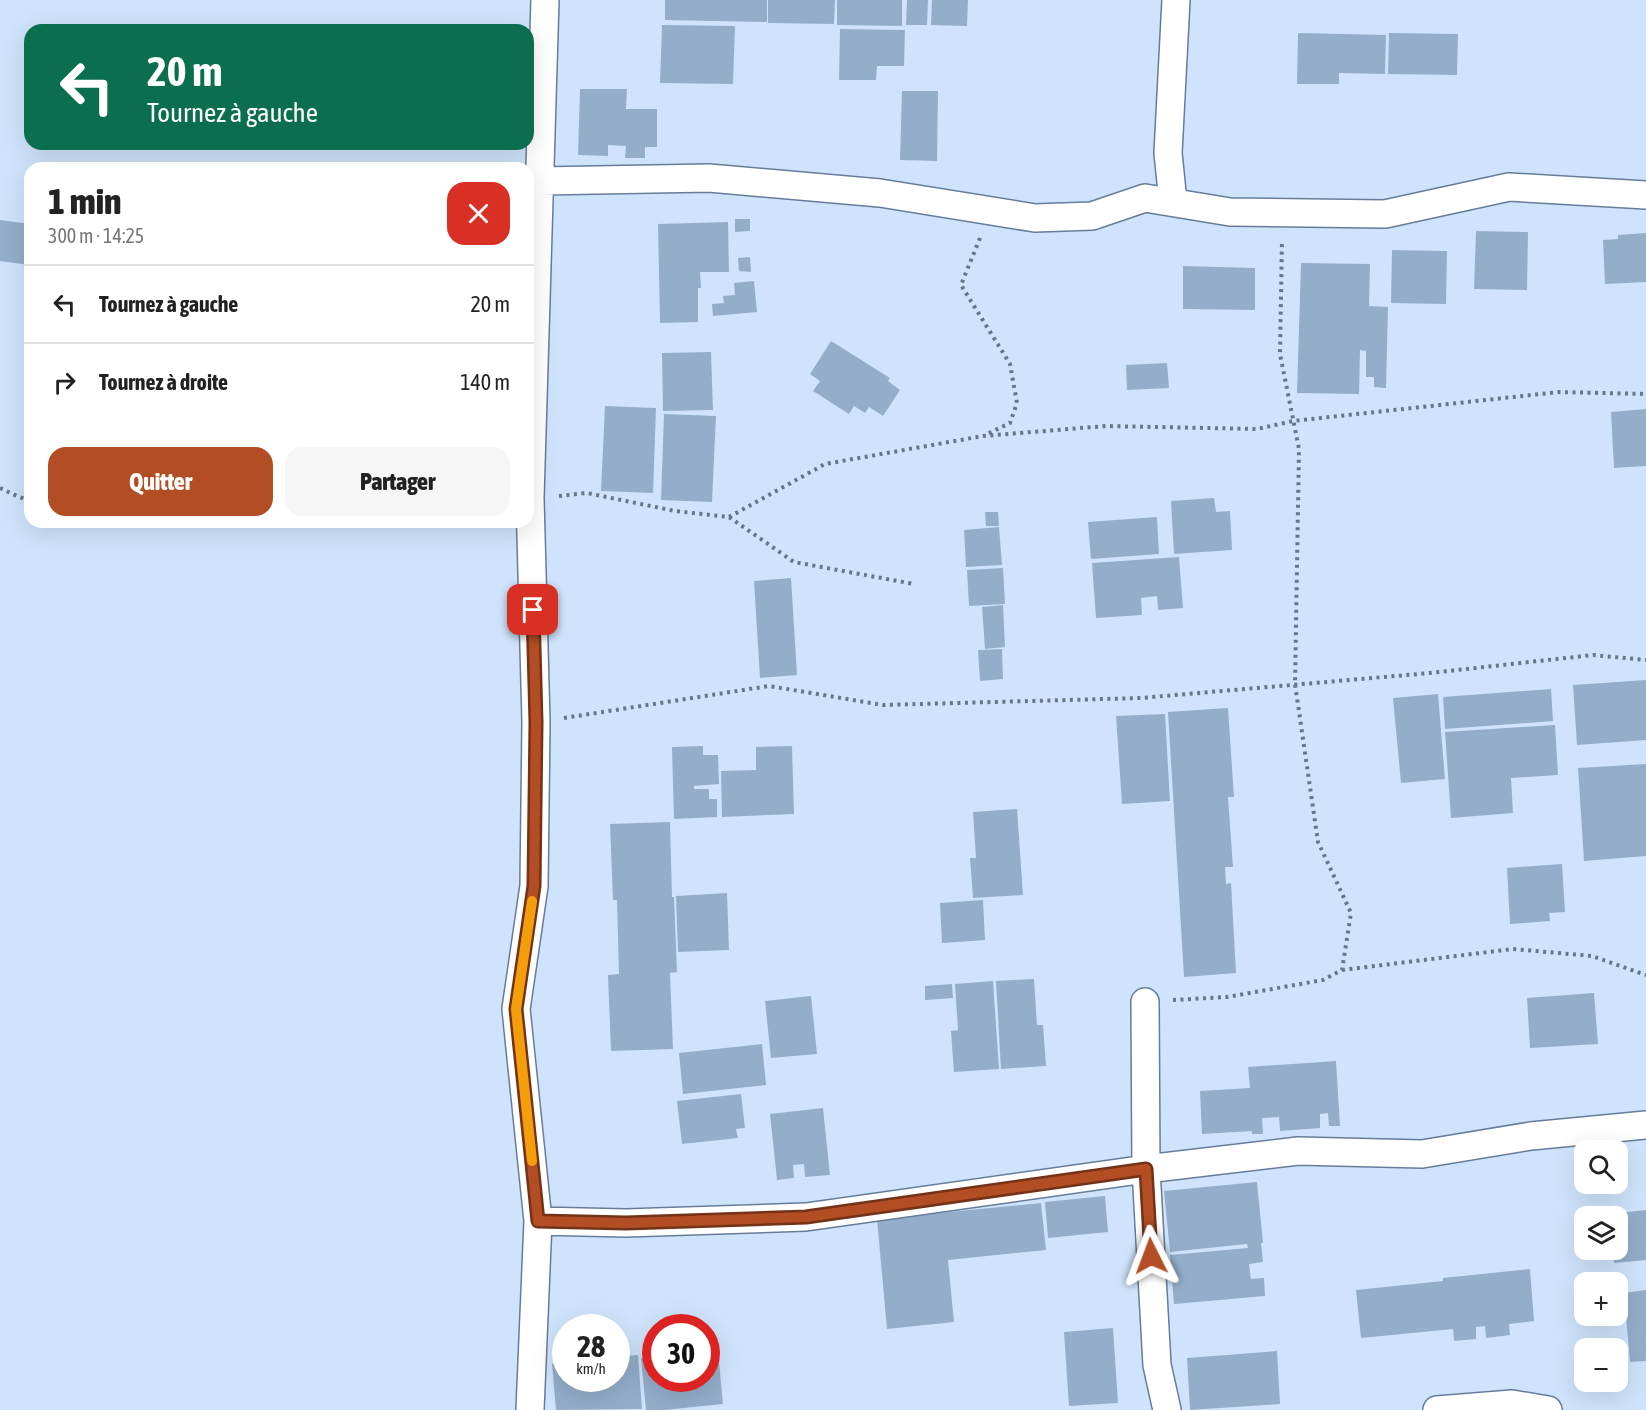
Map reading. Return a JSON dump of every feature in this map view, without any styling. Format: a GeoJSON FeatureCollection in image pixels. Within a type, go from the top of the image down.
{"type":"FeatureCollection","features":[{"type":"Feature","properties":{"kind":"street"},"geometry":{"type":"LineString","coordinates":[[534,371],[545,0]]}},
{"type":"Feature","properties":{"kind":"street"},"geometry":{"type":"LineString","coordinates":[[1173,202],[1168,153],[1176,0]]}},
{"type":"Feature","properties":{"kind":"street"},"geometry":{"type":"LineString","coordinates":[[540,181],[709,178],[880,194],[1035,218],[1092,216],[1145,198],[1230,212],[1385,214],[1509,187],[1646,195]]}},
{"type":"Feature","properties":{"kind":"street"},"geometry":{"type":"LineString","coordinates":[[530,1410],[538,1221],[516,1009],[534,886],[536,722],[531,528]]}},
{"type":"Feature","properties":{"kind":"street"},"geometry":{"type":"LineString","coordinates":[[1145,1002],[1146,1169],[1157,1365],[1167,1410]]}},
{"type":"Feature","properties":{"kind":"street"},"geometry":{"type":"LineString","coordinates":[[538,1221],[626,1223],[806,1217],[1298,1150],[1422,1154],[1531,1136],[1646,1125]]}},
{"type":"Feature","properties":{"kind":"street"},"geometry":{"type":"LineString","coordinates":[[1437,1410],[1512,1404],[1548,1410]]}},
{"type":"Feature","properties":{"kind":"path"},"geometry":{"type":"LineString","coordinates":[[983,436],[1010,423],[1017,403],[1010,364],[961,285],[990,212]]}},
{"type":"Feature","properties":{"kind":"path"},"geometry":{"type":"LineString","coordinates":[[1282,212],[1280,354],[1299,449],[1295,684],[1317,842],[1351,913],[1342,970]]}},
{"type":"Feature","properties":{"kind":"path"},"geometry":{"type":"LineString","coordinates":[[729,516],[825,464],[983,436],[1106,426],[1257,429],[1293,421],[1559,392],[1646,394]]}},
{"type":"Feature","properties":{"kind":"path"},"geometry":{"type":"LineString","coordinates":[[0,488],[24,499]]}},
{"type":"Feature","properties":{"kind":"path"},"geometry":{"type":"LineString","coordinates":[[534,498],[587,494],[675,512],[729,516],[794,562],[914,584]]}},
{"type":"Feature","properties":{"kind":"path"},"geometry":{"type":"LineString","coordinates":[[536,722],[769,686],[883,705],[1140,698],[1430,673],[1593,655],[1646,660]]}},
{"type":"Feature","properties":{"kind":"path"},"geometry":{"type":"LineString","coordinates":[[1145,1002],[1227,997],[1323,980],[1342,970],[1513,949],[1592,956],[1646,975]]}},
{"type":"Feature","properties":{"kind":"building"},"geometry":{"type":"Polygon","coordinates":[[[665,0],[767,0],[767,22],[665,20],[665,0]]]}},
{"type":"Feature","properties":{"kind":"building"},"geometry":{"type":"Polygon","coordinates":[[[768,0],[835,0],[834,24],[768,23],[768,0]]]}},
{"type":"Feature","properties":{"kind":"building"},"geometry":{"type":"Polygon","coordinates":[[[837,0],[902,0],[902,26],[837,25],[837,0]]]}},
{"type":"Feature","properties":{"kind":"building"},"geometry":{"type":"Polygon","coordinates":[[[907,0],[928,0],[927,25],[906,25],[907,0]]]}},
{"type":"Feature","properties":{"kind":"building"},"geometry":{"type":"Polygon","coordinates":[[[932,0],[968,0],[967,26],[931,25],[932,0]]]}},
{"type":"Feature","properties":{"kind":"building"},"geometry":{"type":"Polygon","coordinates":[[[662,25],[735,26],[733,84],[660,83],[662,25]]]}},
{"type":"Feature","properties":{"kind":"building"},"geometry":{"type":"Polygon","coordinates":[[[840,29],[905,30],[904,66],[877,66],[876,80],[839,80],[840,29]]]}},
{"type":"Feature","properties":{"kind":"building"},"geometry":{"type":"Polygon","coordinates":[[[1298,33],[1386,35],[1385,74],[1339,73],[1339,84],[1297,84],[1298,33]]]}},
{"type":"Feature","properties":{"kind":"building"},"geometry":{"type":"Polygon","coordinates":[[[1389,33],[1458,34],[1457,75],[1388,74],[1389,33]]]}},
{"type":"Feature","properties":{"kind":"building"},"geometry":{"type":"Polygon","coordinates":[[[580,89],[627,89],[626,109],[657,109],[657,147],[645,147],[645,158],[625,158],[626,146],[608,145],[608,156],[578,155],[580,89]]]}},
{"type":"Feature","properties":{"kind":"building"},"geometry":{"type":"Polygon","coordinates":[[[902,91],[938,91],[937,161],[900,160],[902,91]]]}},
{"type":"Feature","properties":{"kind":"building"},"geometry":{"type":"Polygon","coordinates":[[[735,219],[750,219],[750,231],[735,232],[735,219]]]}},
{"type":"Feature","properties":{"kind":"building"},"geometry":{"type":"Polygon","coordinates":[[[0,220],[24,223],[24,264],[0,261],[0,220]]]}},
{"type":"Feature","properties":{"kind":"building"},"geometry":{"type":"Polygon","coordinates":[[[728,222],[729,272],[700,272],[698,322],[660,323],[658,224],[728,222]]]}},
{"type":"Feature","properties":{"kind":"building"},"geometry":{"type":"Polygon","coordinates":[[[1476,231],[1528,232],[1527,290],[1474,289],[1476,231]]]}},
{"type":"Feature","properties":{"kind":"building"},"geometry":{"type":"Polygon","coordinates":[[[1646,233],[1646,282],[1605,284],[1603,240],[1618,239],[1618,235],[1646,233]]]}},
{"type":"Feature","properties":{"kind":"building"},"geometry":{"type":"Polygon","coordinates":[[[1392,250],[1447,251],[1446,304],[1391,303],[1392,250]]]}},
{"type":"Feature","properties":{"kind":"building"},"geometry":{"type":"Polygon","coordinates":[[[750,257],[751,272],[739,271],[738,258],[750,257]]]}},
{"type":"Feature","properties":{"kind":"building"},"geometry":{"type":"Polygon","coordinates":[[[1301,263],[1370,264],[1369,306],[1388,307],[1386,388],[1374,387],[1374,377],[1366,377],[1366,351],[1360,350],[1359,394],[1297,393],[1301,263]]]}},
{"type":"Feature","properties":{"kind":"building"},"geometry":{"type":"Polygon","coordinates":[[[1183,266],[1255,268],[1255,310],[1183,309],[1183,266]]]}},
{"type":"Feature","properties":{"kind":"building"},"geometry":{"type":"Polygon","coordinates":[[[754,281],[757,312],[713,316],[712,304],[724,303],[723,296],[735,295],[734,283],[754,281]]]}},
{"type":"Feature","properties":{"kind":"building"},"geometry":{"type":"Polygon","coordinates":[[[831,341],[890,378],[888,381],[900,390],[883,416],[869,407],[865,413],[854,406],[849,414],[813,391],[820,381],[810,374],[831,341]]]}},
{"type":"Feature","properties":{"kind":"building"},"geometry":{"type":"Polygon","coordinates":[[[711,352],[713,410],[663,411],[662,353],[711,352]]]}},
{"type":"Feature","properties":{"kind":"building"},"geometry":{"type":"Polygon","coordinates":[[[1167,363],[1169,388],[1127,390],[1126,365],[1167,363]]]}},
{"type":"Feature","properties":{"kind":"building"},"geometry":{"type":"Polygon","coordinates":[[[605,406],[656,408],[653,493],[601,491],[605,406]]]}},
{"type":"Feature","properties":{"kind":"building"},"geometry":{"type":"Polygon","coordinates":[[[1646,409],[1646,466],[1614,468],[1611,412],[1646,409]]]}},
{"type":"Feature","properties":{"kind":"building"},"geometry":{"type":"Polygon","coordinates":[[[664,414],[716,416],[712,502],[661,500],[664,414]]]}},
{"type":"Feature","properties":{"kind":"building"},"geometry":{"type":"Polygon","coordinates":[[[1214,498],[1216,512],[1230,511],[1232,550],[1174,554],[1171,501],[1214,498]]]}},
{"type":"Feature","properties":{"kind":"building"},"geometry":{"type":"Polygon","coordinates":[[[985,512],[998,512],[999,526],[986,526],[985,512]]]}},
{"type":"Feature","properties":{"kind":"building"},"geometry":{"type":"Polygon","coordinates":[[[1157,517],[1159,554],[1091,559],[1088,522],[1157,517]]]}},
{"type":"Feature","properties":{"kind":"building"},"geometry":{"type":"Polygon","coordinates":[[[999,527],[1002,565],[966,567],[964,530],[999,527]]]}},
{"type":"Feature","properties":{"kind":"building"},"geometry":{"type":"Polygon","coordinates":[[[1179,557],[1183,608],[1158,610],[1157,596],[1141,598],[1142,615],[1096,618],[1092,563],[1179,557]]]}},
{"type":"Feature","properties":{"kind":"building"},"geometry":{"type":"Polygon","coordinates":[[[1003,568],[1005,604],[969,606],[967,570],[1003,568]]]}},
{"type":"Feature","properties":{"kind":"building"},"geometry":{"type":"Polygon","coordinates":[[[791,578],[797,675],[760,678],[754,581],[791,578]]]}},
{"type":"Feature","properties":{"kind":"building"},"geometry":{"type":"Polygon","coordinates":[[[1003,605],[1005,647],[985,649],[982,607],[1003,605]]]}},
{"type":"Feature","properties":{"kind":"building"},"geometry":{"type":"Polygon","coordinates":[[[1002,649],[1003,679],[980,681],[978,650],[1002,649]]]}},
{"type":"Feature","properties":{"kind":"building"},"geometry":{"type":"Polygon","coordinates":[[[1646,680],[1646,740],[1577,745],[1573,685],[1646,680]]]}},
{"type":"Feature","properties":{"kind":"building"},"geometry":{"type":"Polygon","coordinates":[[[1551,689],[1553,721],[1445,729],[1443,697],[1551,689]]]}},
{"type":"Feature","properties":{"kind":"building"},"geometry":{"type":"Polygon","coordinates":[[[1438,694],[1445,779],[1401,783],[1393,698],[1438,694]]]}},
{"type":"Feature","properties":{"kind":"building"},"geometry":{"type":"Polygon","coordinates":[[[1228,708],[1234,797],[1228,797],[1233,867],[1225,867],[1226,884],[1231,883],[1236,973],[1184,977],[1168,712],[1228,708]]]}},
{"type":"Feature","properties":{"kind":"building"},"geometry":{"type":"Polygon","coordinates":[[[1165,714],[1170,801],[1122,804],[1116,716],[1165,714]]]}},
{"type":"Feature","properties":{"kind":"building"},"geometry":{"type":"Polygon","coordinates":[[[1555,725],[1558,775],[1511,778],[1513,813],[1451,818],[1445,732],[1555,725]]]}},
{"type":"Feature","properties":{"kind":"building"},"geometry":{"type":"Polygon","coordinates":[[[703,746],[703,755],[718,755],[719,784],[694,786],[694,789],[709,789],[709,799],[717,799],[717,817],[674,819],[672,747],[703,746]]]}},
{"type":"Feature","properties":{"kind":"building"},"geometry":{"type":"Polygon","coordinates":[[[792,746],[794,814],[722,817],[721,771],[756,770],[756,747],[792,746]]]}},
{"type":"Feature","properties":{"kind":"building"},"geometry":{"type":"Polygon","coordinates":[[[1646,764],[1646,856],[1584,861],[1578,768],[1646,764]]]}},
{"type":"Feature","properties":{"kind":"building"},"geometry":{"type":"Polygon","coordinates":[[[1017,809],[1023,895],[973,898],[970,858],[976,858],[973,812],[1017,809]]]}},
{"type":"Feature","properties":{"kind":"building"},"geometry":{"type":"Polygon","coordinates":[[[670,822],[677,972],[670,973],[673,1049],[611,1051],[608,975],[619,974],[617,900],[613,900],[610,824],[670,822]]]}},
{"type":"Feature","properties":{"kind":"building"},"geometry":{"type":"Polygon","coordinates":[[[1562,864],[1565,912],[1549,913],[1550,921],[1510,924],[1507,868],[1562,864]]]}},
{"type":"Feature","properties":{"kind":"building"},"geometry":{"type":"Polygon","coordinates":[[[727,893],[729,950],[678,952],[676,896],[727,893]]]}},
{"type":"Feature","properties":{"kind":"building"},"geometry":{"type":"Polygon","coordinates":[[[983,900],[985,940],[942,943],[940,903],[983,900]]]}},
{"type":"Feature","properties":{"kind":"building"},"geometry":{"type":"Polygon","coordinates":[[[1034,979],[1037,1025],[1043,1025],[1046,1066],[1001,1069],[996,981],[1034,979]]]}},
{"type":"Feature","properties":{"kind":"building"},"geometry":{"type":"Polygon","coordinates":[[[993,981],[999,1069],[954,1072],[951,1031],[958,1030],[955,984],[993,981]]]}},
{"type":"Feature","properties":{"kind":"building"},"geometry":{"type":"Polygon","coordinates":[[[952,984],[953,998],[925,1000],[925,986],[952,984]]]}},
{"type":"Feature","properties":{"kind":"building"},"geometry":{"type":"Polygon","coordinates":[[[1594,993],[1598,1044],[1530,1048],[1527,998],[1594,993]]]}},
{"type":"Feature","properties":{"kind":"building"},"geometry":{"type":"Polygon","coordinates":[[[811,996],[817,1054],[771,1058],[765,1001],[811,996]]]}},
{"type":"Feature","properties":{"kind":"building"},"geometry":{"type":"Polygon","coordinates":[[[762,1044],[766,1085],[683,1094],[679,1053],[762,1044]]]}},
{"type":"Feature","properties":{"kind":"building"},"geometry":{"type":"Polygon","coordinates":[[[1336,1061],[1340,1126],[1329,1126],[1328,1113],[1320,1114],[1320,1128],[1280,1131],[1279,1117],[1262,1118],[1263,1134],[1252,1134],[1252,1131],[1202,1134],[1200,1091],[1250,1088],[1248,1067],[1336,1061]]]}},
{"type":"Feature","properties":{"kind":"building"},"geometry":{"type":"Polygon","coordinates":[[[741,1094],[745,1128],[736,1129],[738,1138],[682,1144],[677,1101],[741,1094]]]}},
{"type":"Feature","properties":{"kind":"building"},"geometry":{"type":"Polygon","coordinates":[[[823,1108],[830,1175],[805,1177],[804,1164],[793,1165],[794,1178],[777,1180],[770,1114],[823,1108]]]}},
{"type":"Feature","properties":{"kind":"building"},"geometry":{"type":"Polygon","coordinates":[[[1257,1182],[1263,1262],[1249,1264],[1251,1279],[1264,1278],[1265,1296],[1174,1304],[1170,1255],[1248,1248],[1247,1244],[1170,1252],[1164,1191],[1257,1182]]]}},
{"type":"Feature","properties":{"kind":"building"},"geometry":{"type":"Polygon","coordinates":[[[1105,1196],[1108,1232],[1048,1238],[1045,1202],[1105,1196]]]}},
{"type":"Feature","properties":{"kind":"building"},"geometry":{"type":"Polygon","coordinates":[[[1041,1203],[1046,1250],[948,1260],[954,1322],[887,1329],[877,1219],[1041,1203]]]}},
{"type":"Feature","properties":{"kind":"building"},"geometry":{"type":"Polygon","coordinates":[[[1646,1210],[1646,1260],[1614,1263],[1614,1260],[1628,1260],[1628,1212],[1646,1210]]]}},
{"type":"Feature","properties":{"kind":"building"},"geometry":{"type":"Polygon","coordinates":[[[1530,1269],[1534,1321],[1509,1324],[1510,1335],[1486,1338],[1485,1326],[1476,1327],[1476,1339],[1454,1341],[1453,1329],[1361,1338],[1356,1290],[1530,1269]]]}},
{"type":"Feature","properties":{"kind":"building"},"geometry":{"type":"Polygon","coordinates":[[[1646,1290],[1646,1361],[1630,1362],[1627,1326],[1628,1292],[1646,1290]]]}},
{"type":"Feature","properties":{"kind":"building"},"geometry":{"type":"Polygon","coordinates":[[[1113,1328],[1118,1403],[1069,1406],[1064,1332],[1113,1328]]]}},
{"type":"Feature","properties":{"kind":"building"},"geometry":{"type":"Polygon","coordinates":[[[1277,1351],[1280,1404],[1190,1410],[1187,1358],[1277,1351]]]}},
{"type":"Feature","properties":{"kind":"building"},"geometry":{"type":"Polygon","coordinates":[[[638,1355],[642,1409],[556,1410],[554,1392],[630,1392],[630,1356],[638,1355]]]}},
{"type":"Feature","properties":{"kind":"building"},"geometry":{"type":"Polygon","coordinates":[[[720,1372],[723,1404],[646,1410],[644,1392],[720,1392],[720,1372]]]}},
{"type":"Feature","properties":{"kind":"slow traffic"},"geometry":{"type":"LineString","coordinates":[[532,901],[516,1009],[532,1161]]}},
{"type":"Feature","properties":{"kind":"route"},"geometry":{"type":"LineString","coordinates":[[533,610],[536,722],[534,886],[516,1009],[538,1221],[626,1223],[806,1217],[1146,1169],[1151,1256]]}}]}
